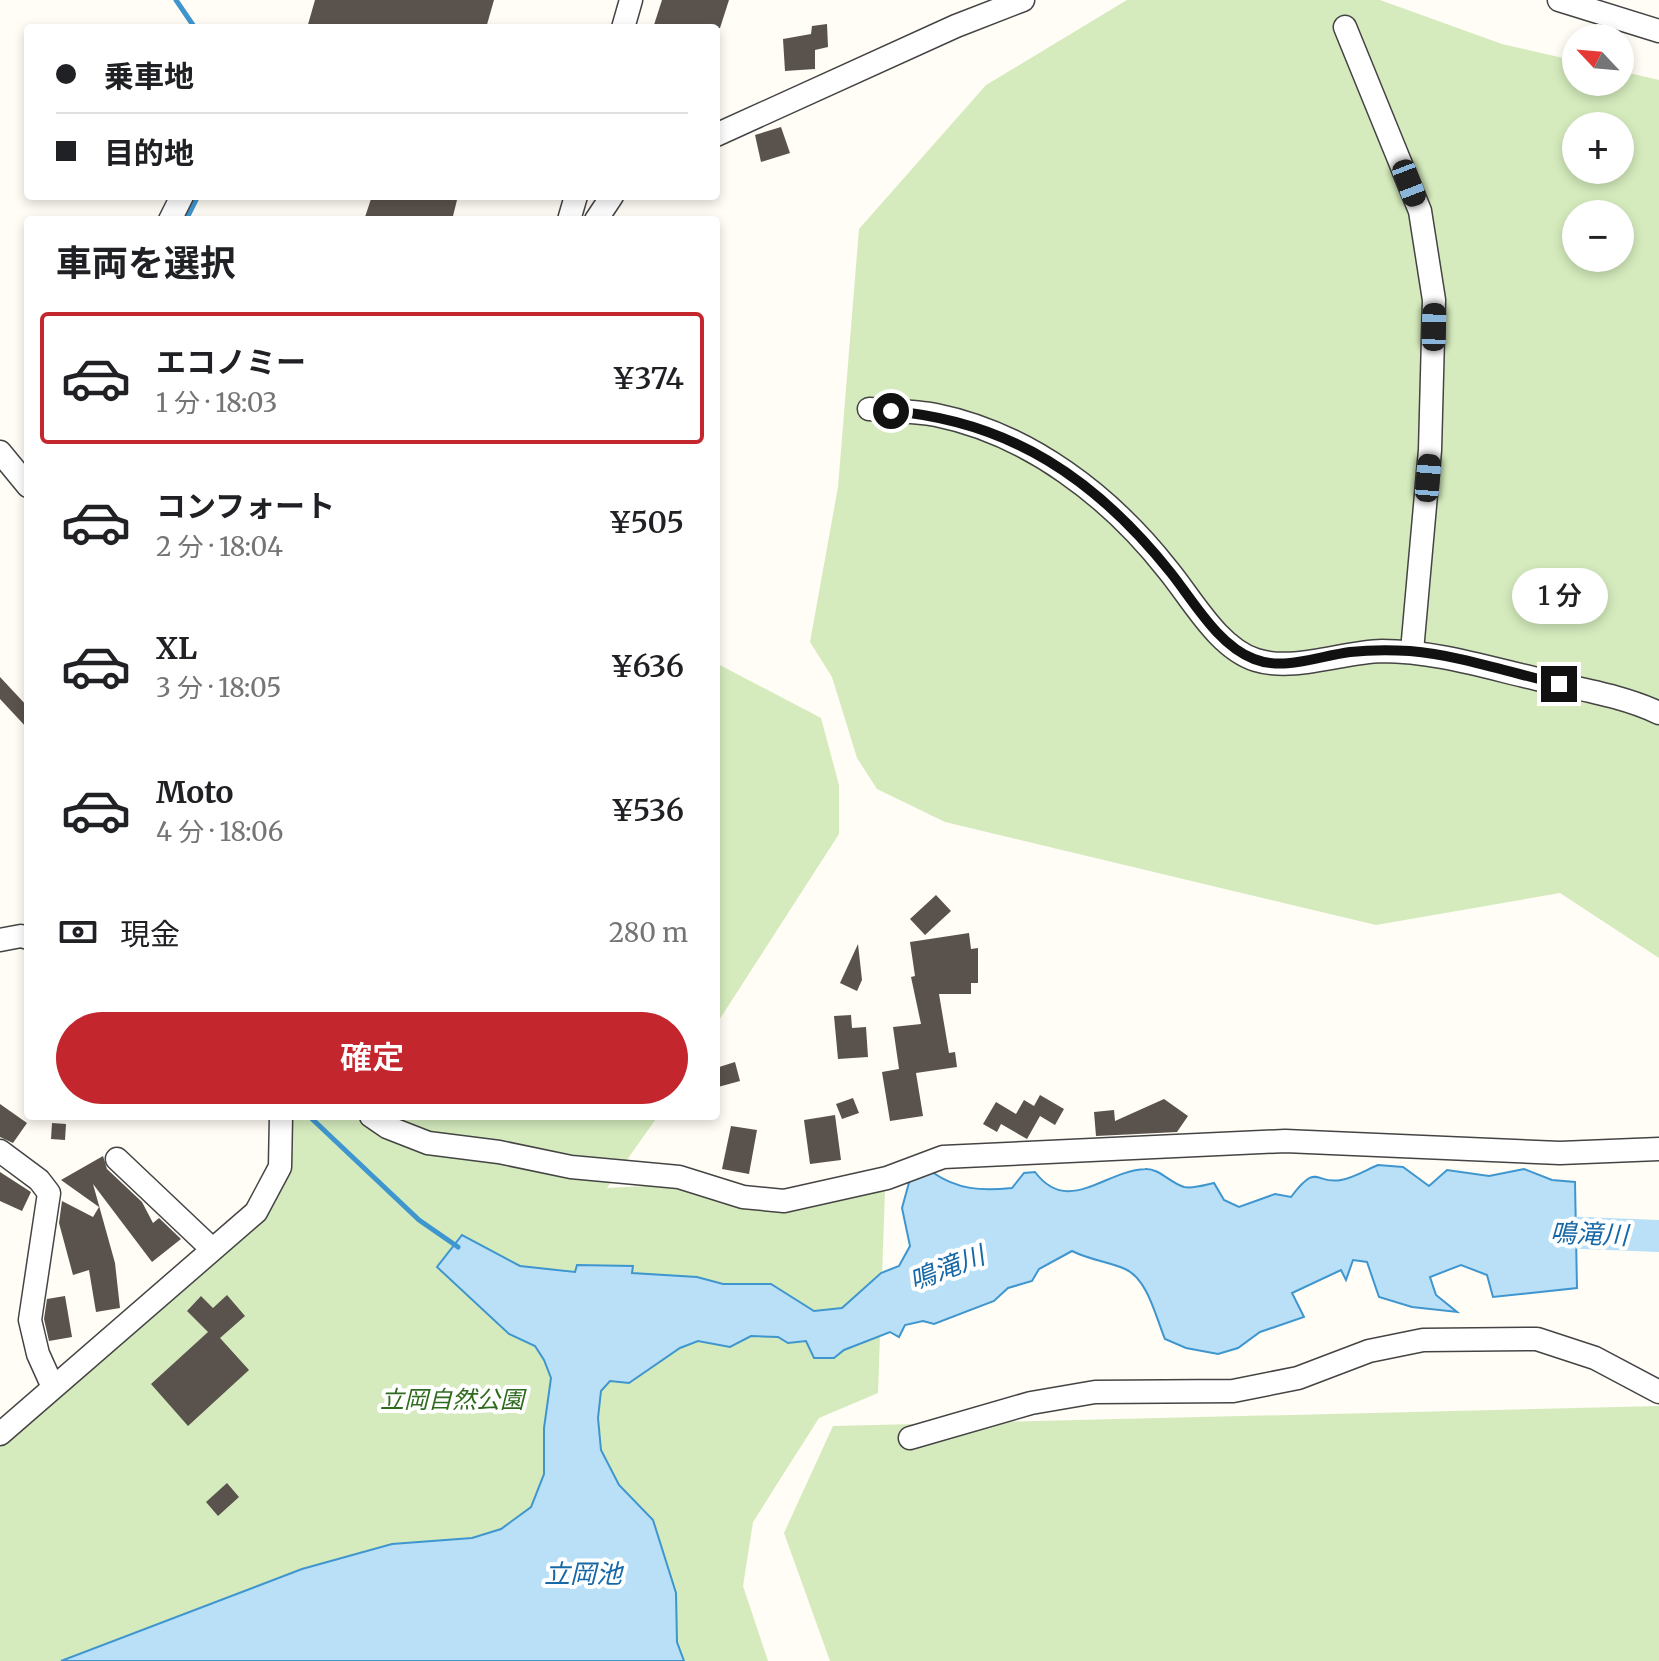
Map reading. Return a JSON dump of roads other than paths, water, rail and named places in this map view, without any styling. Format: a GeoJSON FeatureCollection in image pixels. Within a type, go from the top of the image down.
{"type":"FeatureCollection","features":[{"type":"Feature","properties":{"kind":"street"},"geometry":{"type":"LineString","coordinates":[[624,24],[631,0]]}},
{"type":"Feature","properties":{"kind":"street"},"geometry":{"type":"LineString","coordinates":[[720,133],[943,32],[1023,0]]}},
{"type":"Feature","properties":{"kind":"street"},"geometry":{"type":"LineString","coordinates":[[1559,0],[1659,31]]}},
{"type":"Feature","properties":{"kind":"street"},"geometry":{"type":"LineString","coordinates":[[1345,27],[1420,211],[1434,300],[1430,450],[1412,651]]}},
{"type":"Feature","properties":{"kind":"street"},"geometry":{"type":"LineString","coordinates":[[869,409],[934,414],[984,428],[1041,454],[1079,482],[1147,543],[1230,647],[1255,660],[1284,664],[1353,652],[1412,651],[1587,691],[1659,713]]}},
{"type":"Feature","properties":{"kind":"street"},"geometry":{"type":"LineString","coordinates":[[0,452],[24,481]]}},
{"type":"Feature","properties":{"kind":"street"},"geometry":{"type":"LineString","coordinates":[[0,940],[24,937]]}},
{"type":"Feature","properties":{"kind":"street"},"geometry":{"type":"LineString","coordinates":[[377,1120],[428,1143],[499,1152],[571,1167],[679,1177],[743,1197],[784,1201],[887,1178],[943,1157],[1285,1141],[1560,1153],[1659,1149]]}},
{"type":"Feature","properties":{"kind":"street"},"geometry":{"type":"LineString","coordinates":[[0,1434],[52,1385],[256,1212],[280,1167],[277,1121]]}},
{"type":"Feature","properties":{"kind":"street"},"geometry":{"type":"LineString","coordinates":[[0,1151],[39,1180],[49,1193],[30,1320],[38,1354],[52,1385]]}},
{"type":"Feature","properties":{"kind":"street"},"geometry":{"type":"LineString","coordinates":[[117,1159],[212,1249]]}},
{"type":"Feature","properties":{"kind":"street"},"geometry":{"type":"LineString","coordinates":[[910,1438],[1031,1403],[1095,1392],[1233,1391],[1298,1378],[1369,1351],[1423,1340],[1537,1339],[1595,1358],[1659,1392]]}},
{"type":"Feature","properties":{"kind":"water","name":"立岡池"},"geometry":{"type":"Polygon","coordinates":[[[1378,1165],[1403,1167],[1429,1186],[1447,1170],[1489,1176],[1524,1169],[1552,1180],[1575,1182],[1577,1288],[1493,1297],[1487,1275],[1461,1265],[1430,1277],[1436,1295],[1457,1312],[1412,1307],[1379,1297],[1367,1262],[1353,1260],[1346,1280],[1341,1270],[1292,1293],[1304,1317],[1260,1332],[1238,1348],[1218,1354],[1186,1348],[1165,1339],[1145,1290],[1133,1274],[1072,1251],[1039,1269],[1032,1281],[1008,1288],[994,1301],[934,1324],[923,1321],[905,1325],[899,1337],[890,1332],[844,1350],[834,1358],[814,1358],[806,1341],[788,1343],[778,1337],[751,1336],[730,1347],[698,1341],[680,1348],[629,1383],[610,1381],[601,1391],[598,1418],[601,1450],[619,1485],[653,1520],[676,1593],[677,1642],[684,1661],[61,1661],[302,1569],[392,1544],[472,1538],[501,1529],[531,1507],[544,1474],[544,1428],[551,1378],[535,1346],[509,1334],[437,1267],[462,1235],[520,1266],[575,1272],[577,1265],[633,1266],[632,1273],[697,1277],[723,1284],[771,1284],[814,1311],[842,1308],[881,1273],[899,1266],[910,1246],[902,1208],[910,1179],[932,1172],[961,1186],[990,1189],[1012,1188],[1024,1173],[1035,1172],[1048,1185],[1073,1191],[1130,1172],[1150,1169],[1184,1187],[1214,1183],[1224,1200],[1239,1207],[1275,1194],[1291,1197],[1312,1177],[1341,1180],[1378,1165]]]}},
{"type":"Feature","properties":{"kind":"waterway"},"geometry":{"type":"LineString","coordinates":[[176,0],[192,24]]}},
{"type":"Feature","properties":{"kind":"waterway"},"geometry":{"type":"LineString","coordinates":[[188,216],[196,200]]}},
{"type":"Feature","properties":{"kind":"waterway"},"geometry":{"type":"LineString","coordinates":[[313,1120],[419,1220],[458,1247]]}},
{"type":"Feature","properties":{"kind":"waterway","name":"鳴滝川"},"geometry":{"type":"LineString","coordinates":[[1534,1231],[1659,1236]]}},
{"type":"Feature","properties":{"kind":"park label","name":"立岡自然公園"},"geometry":{"type":"Point","coordinates":[452,1400]}}]}
